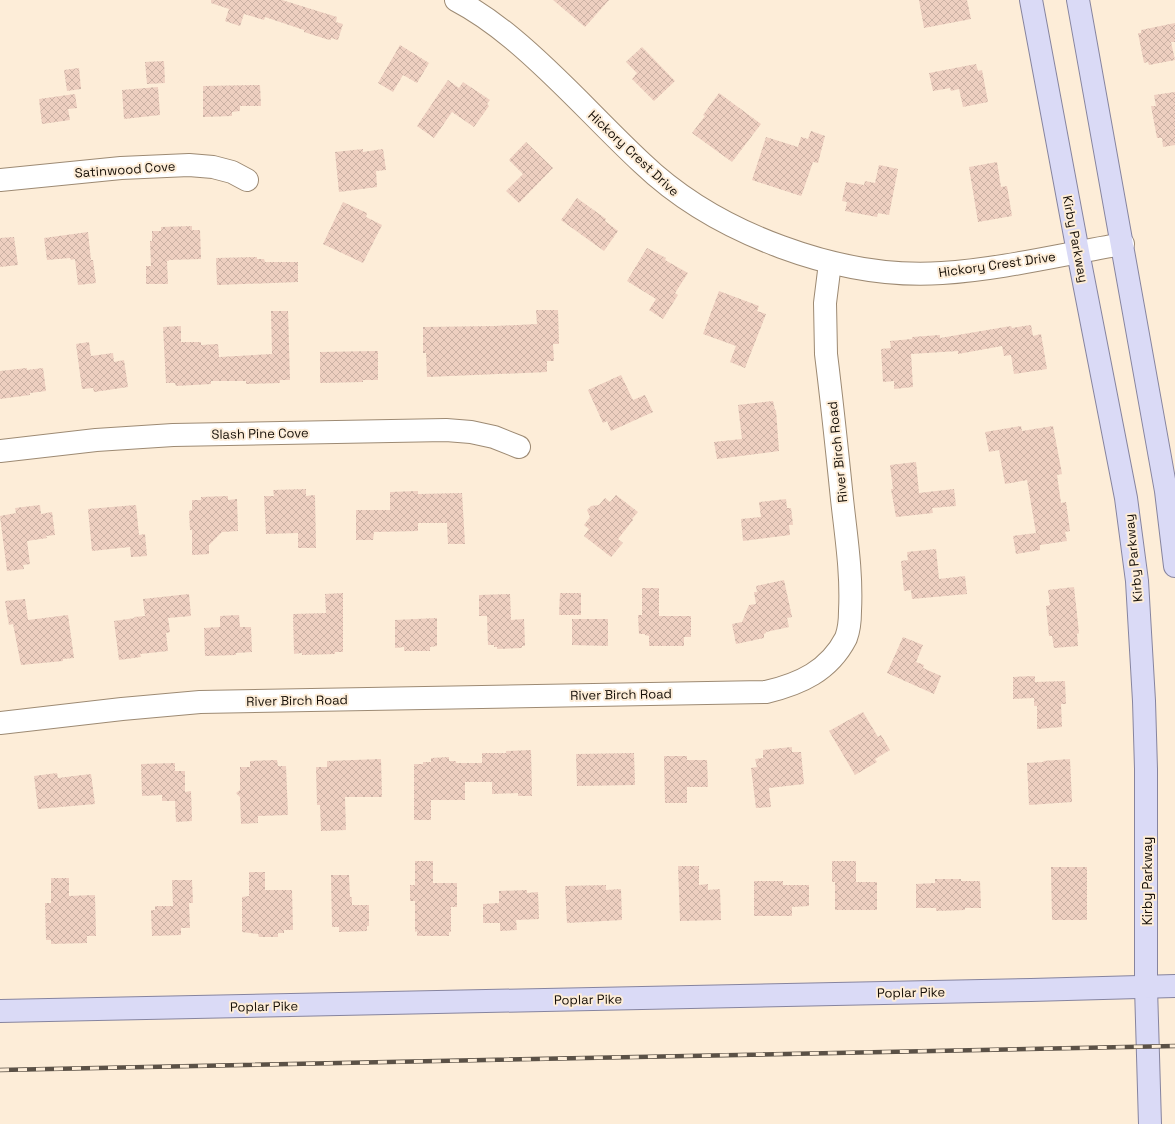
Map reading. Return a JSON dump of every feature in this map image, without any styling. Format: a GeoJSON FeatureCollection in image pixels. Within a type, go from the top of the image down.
{"type":"FeatureCollection","features":[{"type":"Feature","properties":{"kind":"main road","name":"Kirby Parkway"},"geometry":{"type":"LineString","coordinates":[[1031,0],[1126,498],[1137,581],[1144,701],[1146,769],[1146,987],[1150,1124]]}},
{"type":"Feature","properties":{"kind":"main road"},"geometry":{"type":"LineString","coordinates":[[1078,0],[1166,491],[1175,566]]}},
{"type":"Feature","properties":{"kind":"main road","name":"Poplar Pike"},"geometry":{"type":"LineString","coordinates":[[0,1011],[1175,986]]}},
{"type":"Feature","properties":{"kind":"street","name":"Hickory Crest Drive"},"geometry":{"type":"LineString","coordinates":[[471,3],[528,52],[645,166],[681,197],[734,227],[795,252],[830,263],[910,274],[975,270],[1122,244]]}},
{"type":"Feature","properties":{"kind":"street","name":"Satinwood Cove"},"geometry":{"type":"LineString","coordinates":[[0,180],[114,169],[189,165],[213,167],[232,172],[247,180]]}},
{"type":"Feature","properties":{"kind":"street","name":"River Birch Road"},"geometry":{"type":"LineString","coordinates":[[0,723],[137,707],[200,702],[766,692],[786,687],[806,679],[824,666],[838,652],[846,636],[850,619],[850,574],[825,338],[825,303],[830,263]]}},
{"type":"Feature","properties":{"kind":"street","name":"Slash Pine Cove"},"geometry":{"type":"LineString","coordinates":[[0,451],[96,440],[173,434],[446,430],[471,432],[494,437],[519,447]]}},
{"type":"Feature","properties":{"kind":"building"},"geometry":{"type":"Polygon","coordinates":[[[211,0],[282,0],[337,17],[336,22],[343,24],[338,40],[331,38],[331,40],[326,39],[265,17],[264,20],[244,14],[240,26],[225,21],[229,9],[211,3],[211,0]]]}},
{"type":"Feature","properties":{"kind":"building"},"geometry":{"type":"Polygon","coordinates":[[[553,0],[609,0],[585,27],[553,0]]]}},
{"type":"Feature","properties":{"kind":"building"},"geometry":{"type":"Polygon","coordinates":[[[919,0],[967,0],[971,19],[924,28],[919,0]]]}},
{"type":"Feature","properties":{"kind":"building"},"geometry":{"type":"Polygon","coordinates":[[[1175,23],[1175,42],[1171,42],[1175,60],[1149,65],[1148,62],[1144,63],[1138,33],[1141,33],[1141,30],[1175,23]]]}},
{"type":"Feature","properties":{"kind":"building"},"geometry":{"type":"Polygon","coordinates":[[[400,45],[429,63],[417,83],[403,75],[393,92],[378,83],[400,45]]]}},
{"type":"Feature","properties":{"kind":"building"},"geometry":{"type":"Polygon","coordinates":[[[642,47],[675,81],[654,101],[632,79],[637,73],[626,62],[642,47]]]}},
{"type":"Feature","properties":{"kind":"building"},"geometry":{"type":"Polygon","coordinates":[[[164,61],[165,83],[147,84],[145,62],[164,61]]]}},
{"type":"Feature","properties":{"kind":"building"},"geometry":{"type":"Polygon","coordinates":[[[976,64],[978,71],[982,70],[988,102],[963,107],[959,89],[951,91],[950,88],[933,91],[929,73],[976,64]]]}},
{"type":"Feature","properties":{"kind":"building"},"geometry":{"type":"Polygon","coordinates":[[[79,68],[81,89],[67,91],[64,70],[79,68]]]}},
{"type":"Feature","properties":{"kind":"building"},"geometry":{"type":"Polygon","coordinates":[[[448,80],[459,88],[463,82],[490,100],[487,104],[489,106],[474,127],[452,112],[434,138],[417,126],[448,80]]]}},
{"type":"Feature","properties":{"kind":"building"},"geometry":{"type":"Polygon","coordinates":[[[260,85],[261,106],[240,106],[240,111],[232,112],[232,116],[203,117],[203,86],[260,85]]]}},
{"type":"Feature","properties":{"kind":"building"},"geometry":{"type":"Polygon","coordinates":[[[158,87],[160,115],[124,119],[122,90],[158,87]]]}},
{"type":"Feature","properties":{"kind":"building"},"geometry":{"type":"Polygon","coordinates":[[[1175,92],[1175,145],[1163,147],[1162,138],[1157,138],[1151,106],[1156,106],[1154,95],[1175,92]]]}},
{"type":"Feature","properties":{"kind":"building"},"geometry":{"type":"Polygon","coordinates":[[[719,93],[761,124],[732,162],[692,133],[705,116],[703,115],[719,93]]]}},
{"type":"Feature","properties":{"kind":"building"},"geometry":{"type":"Polygon","coordinates":[[[75,94],[77,108],[68,109],[70,120],[42,124],[39,99],[75,94]]]}},
{"type":"Feature","properties":{"kind":"building"},"geometry":{"type":"Polygon","coordinates":[[[811,131],[825,136],[818,163],[813,162],[801,196],[752,180],[766,137],[798,147],[801,137],[808,139],[811,131]]]}},
{"type":"Feature","properties":{"kind":"building"},"geometry":{"type":"Polygon","coordinates":[[[526,142],[553,168],[519,203],[506,191],[523,174],[509,160],[526,142]]]}},
{"type":"Feature","properties":{"kind":"building"},"geometry":{"type":"Polygon","coordinates":[[[363,149],[363,152],[383,149],[386,170],[376,171],[377,187],[339,192],[335,152],[363,149]]]}},
{"type":"Feature","properties":{"kind":"building"},"geometry":{"type":"Polygon","coordinates":[[[997,162],[1001,187],[1007,186],[1012,216],[978,222],[969,167],[997,162]]]}},
{"type":"Feature","properties":{"kind":"building"},"geometry":{"type":"Polygon","coordinates":[[[879,165],[898,169],[889,215],[878,213],[877,217],[845,211],[847,202],[842,201],[846,182],[864,185],[865,181],[875,183],[879,165]]]}},
{"type":"Feature","properties":{"kind":"building"},"geometry":{"type":"Polygon","coordinates":[[[577,198],[606,219],[605,221],[618,231],[604,251],[561,220],[577,198]]]}},
{"type":"Feature","properties":{"kind":"building"},"geometry":{"type":"Polygon","coordinates":[[[343,202],[367,213],[366,217],[382,225],[363,263],[323,244],[343,202]]]}},
{"type":"Feature","properties":{"kind":"building"},"geometry":{"type":"Polygon","coordinates":[[[192,226],[192,230],[200,230],[201,259],[169,260],[167,261],[168,284],[146,284],[146,266],[151,266],[150,241],[152,241],[152,231],[161,231],[161,227],[192,226]]]}},
{"type":"Feature","properties":{"kind":"building"},"geometry":{"type":"Polygon","coordinates":[[[88,232],[91,260],[93,260],[96,283],[78,285],[75,259],[47,260],[44,238],[88,232]]]}},
{"type":"Feature","properties":{"kind":"building"},"geometry":{"type":"Polygon","coordinates":[[[14,237],[18,265],[0,267],[0,238],[14,237]]]}},
{"type":"Feature","properties":{"kind":"building"},"geometry":{"type":"Polygon","coordinates":[[[647,248],[666,258],[665,260],[688,273],[675,293],[678,295],[663,319],[649,310],[656,299],[627,281],[647,248]]]}},
{"type":"Feature","properties":{"kind":"building"},"geometry":{"type":"Polygon","coordinates":[[[257,257],[257,259],[264,259],[265,262],[298,262],[298,282],[217,285],[216,258],[257,257]]]}},
{"type":"Feature","properties":{"kind":"building"},"geometry":{"type":"Polygon","coordinates":[[[719,291],[759,306],[757,311],[766,314],[745,368],[730,362],[736,346],[703,334],[719,291]]]}},
{"type":"Feature","properties":{"kind":"building"},"geometry":{"type":"Polygon","coordinates":[[[536,310],[558,310],[559,344],[553,344],[554,361],[547,361],[547,372],[427,377],[426,353],[423,353],[423,327],[537,324],[536,310]]]}},
{"type":"Feature","properties":{"kind":"building"},"geometry":{"type":"Polygon","coordinates":[[[271,311],[288,311],[290,380],[280,380],[280,383],[246,384],[246,381],[211,381],[211,384],[176,386],[175,383],[166,383],[163,327],[181,326],[181,342],[201,342],[201,345],[218,344],[219,357],[272,354],[271,311]]]}},
{"type":"Feature","properties":{"kind":"building"},"geometry":{"type":"Polygon","coordinates":[[[1031,325],[1033,336],[1041,334],[1047,369],[1014,374],[1011,355],[1004,356],[1002,346],[958,354],[958,351],[911,354],[913,387],[894,389],[894,381],[883,382],[881,349],[891,348],[890,341],[912,339],[912,337],[940,335],[940,338],[1011,326],[1012,328],[1031,325]]]}},
{"type":"Feature","properties":{"kind":"building"},"geometry":{"type":"Polygon","coordinates":[[[89,342],[91,356],[113,353],[114,362],[124,360],[128,387],[94,392],[93,388],[82,389],[76,344],[89,342]]]}},
{"type":"Feature","properties":{"kind":"building"},"geometry":{"type":"Polygon","coordinates":[[[378,351],[378,380],[363,380],[363,382],[320,383],[320,352],[378,351]]]}},
{"type":"Feature","properties":{"kind":"building"},"geometry":{"type":"Polygon","coordinates":[[[27,368],[27,370],[43,368],[46,391],[0,399],[0,371],[27,368]]]}},
{"type":"Feature","properties":{"kind":"building"},"geometry":{"type":"Polygon","coordinates":[[[621,375],[633,400],[645,395],[653,412],[611,431],[607,421],[603,423],[588,390],[621,375]]]}},
{"type":"Feature","properties":{"kind":"building"},"geometry":{"type":"Polygon","coordinates":[[[773,401],[776,410],[779,451],[717,459],[714,442],[742,439],[738,405],[773,401]]]}},
{"type":"Feature","properties":{"kind":"building"},"geometry":{"type":"Polygon","coordinates":[[[1021,426],[1022,431],[1053,426],[1062,474],[1057,475],[1061,503],[1066,502],[1070,531],[1065,532],[1067,541],[1040,545],[1040,550],[1016,554],[1013,536],[1036,533],[1027,480],[1005,484],[999,450],[989,452],[985,432],[1021,426]]]}},
{"type":"Feature","properties":{"kind":"building"},"geometry":{"type":"Polygon","coordinates":[[[916,462],[919,493],[954,489],[956,506],[932,508],[933,513],[896,517],[891,489],[893,489],[890,465],[916,462]]]}},
{"type":"Feature","properties":{"kind":"building"},"geometry":{"type":"Polygon","coordinates":[[[306,489],[306,496],[315,495],[316,548],[298,548],[298,533],[266,534],[264,496],[274,496],[273,490],[306,489]]]}},
{"type":"Feature","properties":{"kind":"building"},"geometry":{"type":"Polygon","coordinates":[[[418,491],[418,494],[462,493],[465,544],[448,544],[447,523],[418,523],[418,531],[374,532],[373,540],[356,540],[356,510],[390,510],[390,492],[418,491]]]}},
{"type":"Feature","properties":{"kind":"building"},"geometry":{"type":"Polygon","coordinates":[[[616,495],[638,512],[618,539],[623,543],[611,557],[584,536],[589,529],[584,525],[590,517],[587,510],[591,506],[599,505],[605,498],[610,502],[616,495]]]}},
{"type":"Feature","properties":{"kind":"building"},"geometry":{"type":"Polygon","coordinates":[[[228,496],[228,500],[237,499],[238,531],[222,532],[209,545],[209,554],[192,555],[192,530],[190,530],[189,511],[192,510],[192,500],[201,500],[201,497],[228,496]]]}},
{"type":"Feature","properties":{"kind":"building"},"geometry":{"type":"Polygon","coordinates":[[[786,499],[787,508],[791,508],[793,525],[789,525],[790,535],[743,541],[741,519],[761,517],[759,502],[786,499]]]}},
{"type":"Feature","properties":{"kind":"building"},"geometry":{"type":"Polygon","coordinates":[[[40,505],[41,514],[52,512],[55,535],[46,536],[47,538],[27,541],[30,564],[23,565],[24,569],[7,571],[0,516],[16,513],[15,508],[40,505]]]}},
{"type":"Feature","properties":{"kind":"building"},"geometry":{"type":"Polygon","coordinates":[[[136,505],[139,535],[145,534],[147,556],[131,557],[130,547],[92,551],[88,509],[136,505]]]}},
{"type":"Feature","properties":{"kind":"building"},"geometry":{"type":"Polygon","coordinates":[[[936,549],[939,579],[965,576],[967,594],[912,599],[911,590],[904,591],[901,561],[908,560],[907,552],[936,549]]]}},
{"type":"Feature","properties":{"kind":"building"},"geometry":{"type":"Polygon","coordinates":[[[784,580],[792,617],[787,618],[789,627],[766,632],[764,634],[764,638],[736,644],[732,624],[742,622],[749,605],[756,604],[754,592],[757,592],[756,586],[784,580]]]}},
{"type":"Feature","properties":{"kind":"building"},"geometry":{"type":"Polygon","coordinates":[[[1074,587],[1079,633],[1077,634],[1078,646],[1054,648],[1052,636],[1049,636],[1046,606],[1050,605],[1048,590],[1074,587]]]}},
{"type":"Feature","properties":{"kind":"building"},"geometry":{"type":"Polygon","coordinates":[[[642,588],[659,588],[659,616],[691,616],[691,637],[684,637],[684,646],[649,646],[649,636],[639,634],[638,615],[642,615],[642,588]]]}},
{"type":"Feature","properties":{"kind":"building"},"geometry":{"type":"Polygon","coordinates":[[[343,593],[343,652],[335,652],[335,654],[294,654],[293,614],[326,613],[325,594],[343,593]]]}},
{"type":"Feature","properties":{"kind":"building"},"geometry":{"type":"Polygon","coordinates":[[[560,593],[581,593],[581,615],[559,615],[560,593]]]}},
{"type":"Feature","properties":{"kind":"building"},"geometry":{"type":"Polygon","coordinates":[[[189,594],[191,616],[168,618],[170,632],[166,633],[168,651],[140,654],[141,657],[119,660],[114,621],[145,616],[143,599],[189,594]]]}},
{"type":"Feature","properties":{"kind":"building"},"geometry":{"type":"Polygon","coordinates":[[[510,594],[511,620],[524,619],[525,646],[522,646],[522,648],[497,649],[494,645],[488,645],[487,616],[479,616],[479,595],[510,594]]]}},
{"type":"Feature","properties":{"kind":"building"},"geometry":{"type":"Polygon","coordinates":[[[25,599],[28,620],[68,615],[74,658],[63,659],[63,661],[21,665],[13,624],[9,625],[5,601],[25,599]]]}},
{"type":"Feature","properties":{"kind":"building"},"geometry":{"type":"Polygon","coordinates":[[[239,615],[240,627],[251,627],[252,652],[236,653],[236,655],[205,656],[204,628],[220,627],[220,616],[239,615]]]}},
{"type":"Feature","properties":{"kind":"building"},"geometry":{"type":"Polygon","coordinates":[[[437,618],[437,646],[430,647],[430,651],[404,651],[404,647],[395,648],[395,620],[437,618]]]}},
{"type":"Feature","properties":{"kind":"building"},"geometry":{"type":"Polygon","coordinates":[[[572,619],[608,619],[608,646],[572,645],[572,619]]]}},
{"type":"Feature","properties":{"kind":"building"},"geometry":{"type":"Polygon","coordinates":[[[903,637],[923,645],[916,662],[924,665],[923,668],[941,676],[934,694],[887,673],[903,637]]]}},
{"type":"Feature","properties":{"kind":"building"},"geometry":{"type":"Polygon","coordinates":[[[1035,676],[1035,682],[1065,681],[1066,704],[1061,704],[1062,727],[1037,729],[1037,706],[1034,706],[1034,698],[1013,699],[1013,677],[1035,676]]]}},
{"type":"Feature","properties":{"kind":"building"},"geometry":{"type":"Polygon","coordinates":[[[863,712],[878,737],[881,735],[890,750],[875,759],[877,762],[855,775],[829,731],[863,712]]]}},
{"type":"Feature","properties":{"kind":"building"},"geometry":{"type":"Polygon","coordinates":[[[792,747],[792,752],[801,752],[804,784],[769,788],[771,807],[756,808],[751,768],[757,767],[755,759],[763,758],[763,750],[792,747]]]}},
{"type":"Feature","properties":{"kind":"building"},"geometry":{"type":"Polygon","coordinates":[[[531,750],[532,796],[518,796],[518,793],[492,794],[492,782],[465,782],[465,800],[431,800],[431,820],[414,820],[414,764],[431,762],[431,758],[449,757],[449,761],[456,761],[456,763],[482,763],[482,753],[506,753],[506,751],[531,750]]]}},
{"type":"Feature","properties":{"kind":"building"},"geometry":{"type":"Polygon","coordinates":[[[634,753],[635,785],[577,786],[576,754],[634,753]]]}},
{"type":"Feature","properties":{"kind":"building"},"geometry":{"type":"Polygon","coordinates":[[[664,756],[687,756],[687,760],[707,760],[708,787],[687,787],[687,803],[665,803],[664,756]]]}},
{"type":"Feature","properties":{"kind":"building"},"geometry":{"type":"Polygon","coordinates":[[[381,759],[382,797],[345,797],[346,830],[321,831],[320,805],[317,805],[316,767],[327,767],[327,761],[381,759]]]}},
{"type":"Feature","properties":{"kind":"building"},"geometry":{"type":"Polygon","coordinates":[[[1070,759],[1072,802],[1029,805],[1027,763],[1070,759]]]}},
{"type":"Feature","properties":{"kind":"building"},"geometry":{"type":"Polygon","coordinates":[[[277,760],[278,766],[286,766],[288,815],[258,816],[258,823],[241,824],[240,797],[236,793],[240,790],[240,767],[250,767],[250,761],[277,760]]]}},
{"type":"Feature","properties":{"kind":"building"},"geometry":{"type":"Polygon","coordinates":[[[175,763],[175,771],[185,771],[185,792],[191,791],[192,821],[176,822],[175,801],[162,801],[162,795],[142,796],[141,764],[175,763]]]}},
{"type":"Feature","properties":{"kind":"building"},"geometry":{"type":"Polygon","coordinates":[[[57,773],[58,778],[91,774],[95,804],[38,809],[34,776],[57,773]]]}},
{"type":"Feature","properties":{"kind":"building"},"geometry":{"type":"Polygon","coordinates":[[[415,861],[433,861],[433,883],[457,883],[457,907],[451,907],[451,932],[449,932],[449,936],[417,936],[417,931],[415,932],[415,901],[410,901],[410,885],[415,885],[415,861]]]}},
{"type":"Feature","properties":{"kind":"building"},"geometry":{"type":"Polygon","coordinates":[[[832,861],[856,861],[856,882],[877,882],[877,910],[835,910],[835,882],[832,882],[832,861]]]}},
{"type":"Feature","properties":{"kind":"building"},"geometry":{"type":"Polygon","coordinates":[[[678,866],[699,866],[699,885],[708,884],[708,890],[720,889],[721,920],[680,921],[678,866]]]}},
{"type":"Feature","properties":{"kind":"building"},"geometry":{"type":"Polygon","coordinates":[[[1051,867],[1087,867],[1087,920],[1052,920],[1051,867]]]}},
{"type":"Feature","properties":{"kind":"building"},"geometry":{"type":"Polygon","coordinates":[[[249,872],[265,872],[265,890],[292,890],[293,930],[284,930],[284,933],[278,933],[278,937],[259,937],[258,934],[242,932],[242,897],[249,896],[249,872]]]}},
{"type":"Feature","properties":{"kind":"building"},"geometry":{"type":"Polygon","coordinates":[[[331,875],[349,875],[352,905],[369,905],[369,926],[367,926],[367,931],[339,932],[339,927],[332,927],[331,875]]]}},
{"type":"Feature","properties":{"kind":"building"},"geometry":{"type":"Polygon","coordinates":[[[51,878],[69,878],[69,896],[95,895],[96,936],[87,936],[87,943],[51,944],[51,940],[46,940],[45,903],[51,903],[51,878]]]}},
{"type":"Feature","properties":{"kind":"building"},"geometry":{"type":"Polygon","coordinates":[[[935,879],[980,881],[981,908],[936,911],[936,908],[916,908],[916,884],[935,883],[935,879]]]}},
{"type":"Feature","properties":{"kind":"building"},"geometry":{"type":"Polygon","coordinates":[[[172,880],[192,880],[193,903],[189,903],[190,928],[181,928],[181,935],[152,936],[151,910],[155,910],[155,906],[173,906],[172,880]]]}},
{"type":"Feature","properties":{"kind":"building"},"geometry":{"type":"Polygon","coordinates":[[[754,881],[783,881],[783,885],[809,885],[809,906],[792,907],[792,916],[754,916],[754,881]]]}},
{"type":"Feature","properties":{"kind":"building"},"geometry":{"type":"Polygon","coordinates":[[[606,885],[606,890],[621,889],[622,920],[567,923],[565,886],[606,885]]]}},
{"type":"Feature","properties":{"kind":"building"},"geometry":{"type":"Polygon","coordinates":[[[527,890],[527,893],[538,892],[539,919],[516,920],[517,930],[500,931],[500,923],[483,923],[483,904],[499,903],[499,891],[527,890]]]}},
{"type":"Feature","properties":{"kind":"railway"},"geometry":{"type":"LineString","coordinates":[[0,1070],[1175,1046]]}}]}
